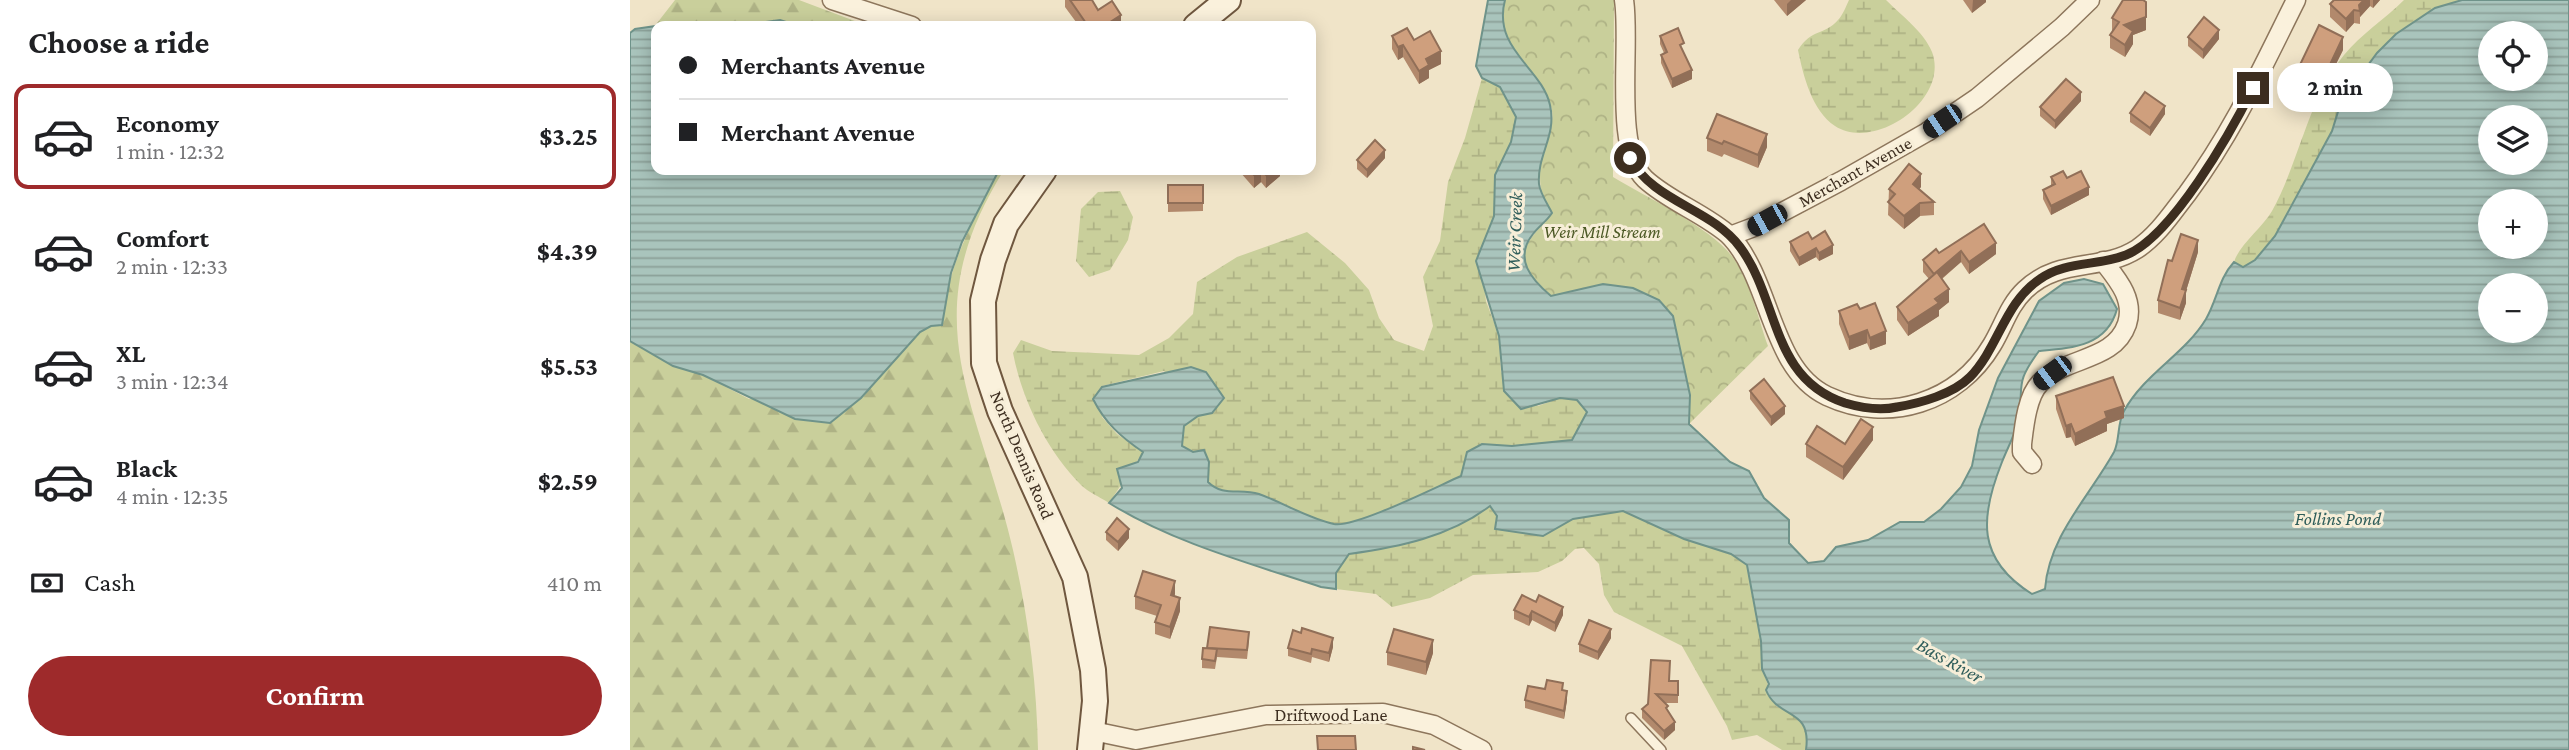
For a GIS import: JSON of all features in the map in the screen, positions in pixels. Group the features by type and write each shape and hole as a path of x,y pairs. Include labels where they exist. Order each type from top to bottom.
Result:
{"main road":[{"path":"1202,21 1228,0"},
{"name":"North Dennis Road","path":"1037,175 1006,224 993,260 983,301 984,363 1000,411 1075,577 1093,670 1091,740"}],"street":[{"path":"831,0 877,7 903,21"},
{"path":"1624,0 1628,64 1626,129 1630,158 1636,169 1654,187 1707,218 1730,236 1755,273 1787,356 1800,374 1824,394 1857,406 1878,409 1912,404 1958,386 1970,376 1992,345 2014,303 2024,290 2057,269 2126,254 2150,239 2218,152 2270,56 2296,0"},
{"name":"Merchant Avenue","path":"1730,236 1754,227 1927,132 1977,98 2090,0"},
{"path":"2032,464 2022,452 2022,444 2034,390 2061,368 2108,349 2124,332 2129,319 2127,298 2103,261"},
{"name":"Driftwood Lane","path":"1091,740 1136,740 1266,715 1383,713 1434,725 1482,750"}],"lane":[{"path":"1631,718 1661,750"}],"green space":[{"path":"675,0 799,0 855,21 780,20 659,21"},
{"name":"Weir Mill Stream","path":"1505,0 1614,0 1613,177 1711,236 1734,259 1745,279 1768,346 1689,424 1690,395 1679,347 1563,295 1551,296 1528,269 1525,251 1536,232 1546,222 1540,166 1552,123 1552,109 1510,41 1503,15"},
{"path":"1849,0 1886,0 1918,31 1928,45 1935,70 1930,87 1920,103 1905,117 1888,127 1869,132 1851,132 1835,126 1820,111 1810,92 1798,50 1808,38 1833,25"},
{"path":"2404,0 2462,0 2435,8 2396,34 2341,102 2332,131 2275,236 2255,260 2243,267 2234,262 2241,249 2272,211 2290,173 2321,91 2332,72 2365,33"},
{"path":"1482,78 1500,87 1516,116 1511,142 1495,175 1494,216 1480,250 1486,301 1499,336 1501,372 1538,406 1560,398 1577,400 1587,411 1572,440 1512,446 1482,444 1467,452 1461,476 1359,520 1334,524 1258,494 1225,491 1207,482 1209,462 1182,446 1183,426 1198,416 1212,413 1164,371 1102,386 1102,417 1117,434 1143,452 1109,503 1081,485 1057,457 1030,406 1013,353 1021,340 1052,351 1139,355 1169,338 1193,314 1197,282 1237,257 1307,232 1345,263 1369,290 1379,318 1394,340 1424,351 1433,326 1423,277 1440,241 1448,182 1465,138"},
{"path":"996,175 1001,175 976,223 961,271 957,316 960,360 970,403 999,497 1023,599 1034,675 1038,750 630,750 630,341 673,366 703,375 749,399 861,398 920,332 944,314 951,276 973,222"},
{"path":"1120,191 1133,217 1128,240 1110,270 1089,277 1076,261 1081,209 1098,192"},
{"path":"1490,506 1497,516 1543,536 1573,519 1623,511 1684,539 1731,554 1747,565 1761,642 1762,669 1776,706 1791,713 1804,727 1806,750 1782,750 1757,735 1732,740 1727,726 1682,646 1614,612 1604,595 1599,564 1584,548 1575,549 1562,561 1538,572 1473,575 1430,598 1392,607 1376,594 1336,589 1336,573 1349,554 1386,548 1441,533"}],"water":[{"name":"Follins Pond","path":"1488,0 1505,0 1505,32 1511,45 1545,92 1551,116 1539,184 1552,213 1527,243 1527,268 1537,283 1551,296 1603,284 1633,288 1659,300 1673,316 1690,395 1689,424 1730,462 1749,471 1764,498 1789,520 1789,543 1808,563 1824,561 1836,547 1868,540 1900,522 1924,522 1941,509 1961,487 1972,466 1979,430 1998,378 2039,301 2064,283 2084,279 2103,284 2117,309 2105,331 2087,343 2039,351 2026,372 2021,386 2017,426 1990,501 1987,519 1992,551 2014,581 2032,594 2045,589 2048,570 2062,534 2114,452 2120,421 2132,398 2187,343 2206,319 2225,275 2234,262 2243,267 2255,260 2275,236 2332,131 2341,102 2377,53 2396,34 2435,8 2462,0 2569,0 2569,750 1806,750 1804,727 1799,720 1778,706 1766,690 1769,684 1762,669 1761,641 1747,565 1731,554 1684,539 1623,511 1573,519 1543,536 1495,529 1497,516 1490,506 1441,533 1386,548 1349,554 1336,573 1336,589 1321,587 1212,551 1159,530 1109,503 1122,488 1117,469 1138,462 1143,452 1114,429 1093,399 1102,387 1191,367 1206,372 1224,398 1212,413 1198,416 1184,426 1182,446 1193,452 1204,450 1209,462 1208,482 1226,491 1259,494 1334,524 1359,520 1461,476 1467,452 1482,444 1512,446 1572,440 1587,412 1577,400 1560,398 1521,409 1504,391 1499,336 1476,261 1494,216 1495,175 1511,142 1516,117 1500,87 1482,78 1476,66"},
{"path":"651,27 651,175 996,175 962,242 951,273 942,325 931,326 920,332 861,398 830,423 795,419 703,375 673,366 630,341 630,33 635,29"}],"building":[{"path":"1070,0 1092,0 1098,10 1112,1 1121,15 1112,21 1085,21"},
{"path":"2123,0 2146,2 2146,17 2124,25 2133,31 2125,45 2110,35 2119,22 2112,18"},
{"path":"2334,0 2364,0 2359,5 2360,11 2354,10 2346,19 2330,4"},
{"path":"2204,17 2219,30 2203,50 2188,37"},
{"path":"2319,25 2343,37 2327,71 2330,73 2325,84 2297,71"},
{"path":"1407,28 1414,40 1430,31 1441,51 1426,59 1429,65 1419,71 1403,45 1398,47 1392,36"},
{"path":"1678,28 1684,43 1680,45 1692,70 1672,79 1661,55 1667,52 1660,36"},
{"path":"2066,79 2081,92 2055,121 2040,107"},
{"path":"2145,92 2165,106 2150,128 2130,113"},
{"path":"1717,114 1767,134 1758,155 1724,141 1722,144 1707,138"},
{"path":"1375,140 1385,150 1367,170 1357,160"},
{"path":"1909,164 1921,174 1913,184 1934,202 1920,203 1904,216 1888,202 1895,194 1889,189"},
{"path":"2063,171 2067,178 2081,171 2089,187 2051,206 2043,190 2055,184 2051,177"},
{"path":"1168,185 1203,185 1203,203 1168,203"},
{"path":"1984,224 1996,243 1969,262 1961,251 1934,274 1923,260 1936,249 1939,253"},
{"path":"1825,231 1833,245 1819,253 1816,248 1799,258 1790,242 1808,232 1812,239"},
{"path":"2181,234 2198,240 2182,289 2186,290 2180,308 2158,300 2168,260 2172,261"},
{"path":"1937,272 1949,289 1935,299 1939,303 1908,323 1897,307"},
{"path":"1875,303 1886,331 1870,338 1867,330 1849,337 1839,311 1857,304 1860,309"},
{"path":"2113,377 2124,406 2105,412 2107,418 2075,434 2071,424 2066,426 2056,396"},
{"path":"1764,379 1785,406 1771,417 1750,391"},
{"path":"1861,419 1873,427 1843,467 1806,444 1817,426 1845,444"},
{"path":"1117,518 1129,529 1118,542 1106,532"},
{"path":"1143,571 1175,581 1171,595 1180,598 1170,627 1155,622 1161,605 1135,596"},
{"path":"1522,595 1536,602 1539,595 1563,607 1555,623 1532,611 1529,617 1514,610"},
{"path":"1589,620 1611,629 1598,652 1579,644"},
{"path":"1210,627 1249,632 1247,650 1207,648"},
{"path":"1302,628 1333,638 1329,653 1312,649 1311,654 1288,648 1293,630 1301,633"},
{"path":"1394,629 1433,640 1426,662 1387,652"},
{"path":"1203,648 1217,649 1215,661 1202,659"},
{"path":"1651,660 1670,661 1669,681 1678,681 1678,695 1656,694 1668,706 1666,708 1675,722 1664,731 1642,709 1648,704"},
{"path":"1547,680 1563,683 1562,690 1567,691 1564,711 1525,700 1528,686 1545,689"},
{"path":"1317,736 1355,736 1356,750 1318,750"}],"route":[{"path":"1630,158 1636,169 1654,187 1707,218 1740,246 1755,273 1787,356 1800,374 1824,394 1840,401 1878,409 1894,408 1950,390 1970,376 1992,345 2014,303 2024,290 2044,276 2057,269 2126,254 2150,239 2218,152 2253,88"}],"water label":[{"name":"Weir Creek","path":"1514,232"},
{"name":"Bass River","path":"1950,660"}]}
